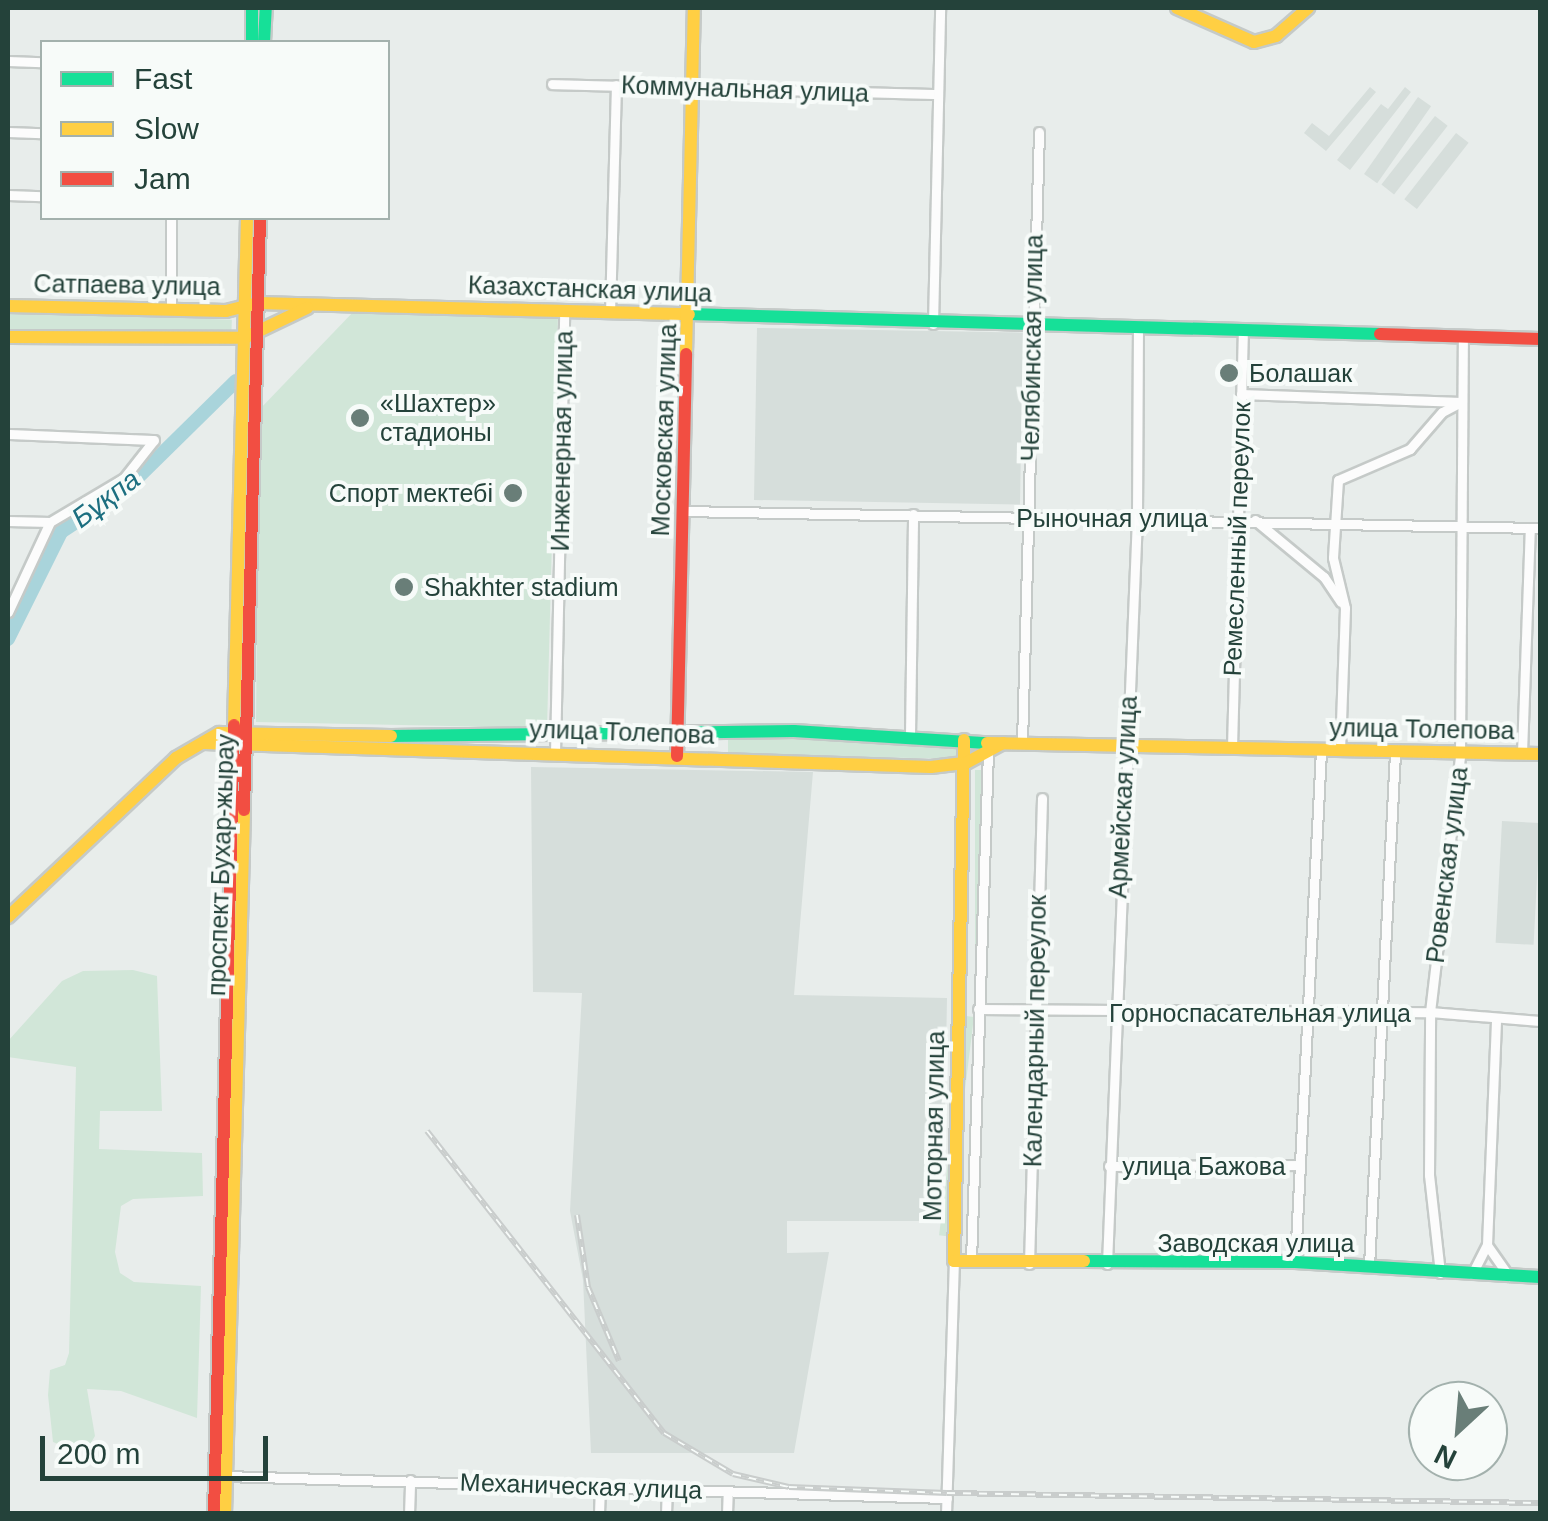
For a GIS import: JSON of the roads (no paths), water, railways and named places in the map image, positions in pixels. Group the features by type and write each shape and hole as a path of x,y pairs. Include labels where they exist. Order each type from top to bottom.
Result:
{"street":[{"path":"252,8 252,40"},
{"path":"264,40 266,8"},
{"name":"Московская улица","path":"677,756 691,315 694,8"},
{"path":"933,324 940,8"},
{"path":"1178,8 1254,42 1276,36 1308,8"},
{"path":"8,62 40,62"},
{"name":"Коммунальная улица","path":"552,84 938,94"},
{"path":"610,313 616,85"},
{"path":"8,132 40,132"},
{"name":"Челябинская улица","path":"1022,743 1039,132"},
{"path":"8,194 40,196"},
{"path":"171,310 172,220"},
{"name":"проспект Бухар-жырау","path":"214,1514 220,1476 241,737 251,304 248,220"},
{"name":"проспект Бухар-жырау","path":"251,304 260,220"},
{"name":"Казахстанская улица","path":"251,304 1540,339"},
{"name":"Сатпаева улица","path":"8,306 171,310 251,304"},
{"path":"250,336 280,316 319,305"},
{"name":"Инженерная улица","path":"555,745 564,310"},
{"name":"Армейская улица","path":"1107,1266 1113,1013 1137,516 1138,328"},
{"name":"Ремесленный переулок","path":"1232,748 1235,518 1243,330"},
{"name":"Сатпаева улица","path":"8,337 250,336"},
{"name":"Ровенская улица","path":"1440,1273 1429,1176 1430,1012 1460,756 1463,337"},
{"path":"1241,394 1461,402"},
{"path":"1340,750 1345,608 1334,558 1338,480 1410,449 1442,412 1461,402"},
{"path":"8,434 154,440 124,478 50,522 18,581 9,612"},
{"name":"Рыночная улица","path":"683,511 1028,519 1137,516 1337,526 1535,528"},
{"path":"910,735 912,514"},
{"path":"1254,520 1324,577 1345,608"},
{"path":"8,521 50,522"},
{"path":"1522,754 1535,528"},
{"name":"улица Толепова","path":"555,745 678,734 910,735 993,747 1022,743 1126,744 1460,756 1540,754"},
{"path":"8,918 176,758 202,743 241,737"},
{"name":"улица Толепова","path":"241,737 555,745 677,756 966,763 993,747"},
{"name":"Моторная улица","path":"946,1514 964,740"},
{"name":"Моторная улица","path":"971,1262 978,1009 993,747"},
{"path":"1295,1262 1303,1015 1321,750"},
{"path":"1368,1266 1386,1015 1395,753"},
{"name":"Календарный переулок","path":"1029,1264 1042,798"},
{"name":"Горноспасательная улица","path":"978,1009 1303,1015 1430,1012 1496,1021 1540,1021"},
{"path":"1472,1274 1486,1245 1496,1021"},
{"name":"улица Бажова","path":"1109,1166 1298,1166"},
{"path":"1486,1245 1509,1276"},
{"name":"Заводская улица","path":"954,1261 1107,1266 1295,1262 1540,1277"},
{"name":"проспект Бухар-жырау","path":"220,1476 225,1514"},
{"name":"Механическая улица","path":"220,1476 947,1498"},
{"path":"409,1514 410,1480"},
{"path":"599,1514 600,1486"},
{"path":"666,1514 667,1488"},
{"path":"727,1514 728,1491"}],"waterway":[{"name":"Бұқпа","path":"8,639 61,532 126,489 236,381"}],"railway":[{"path":"427,1131 664,1433 733,1474 789,1487 947,1493 1540,1503"},
{"path":"577,1215 588,1287 619,1361"}],"place":[{"name":"Болашак","path":"1229,373"},
{"name":"«Шахтер» стадионы","path":"360,418"},
{"name":"Спорт мектебі","path":"513,493"},
{"name":"Shakhter stadium","path":"404,587"}]}
